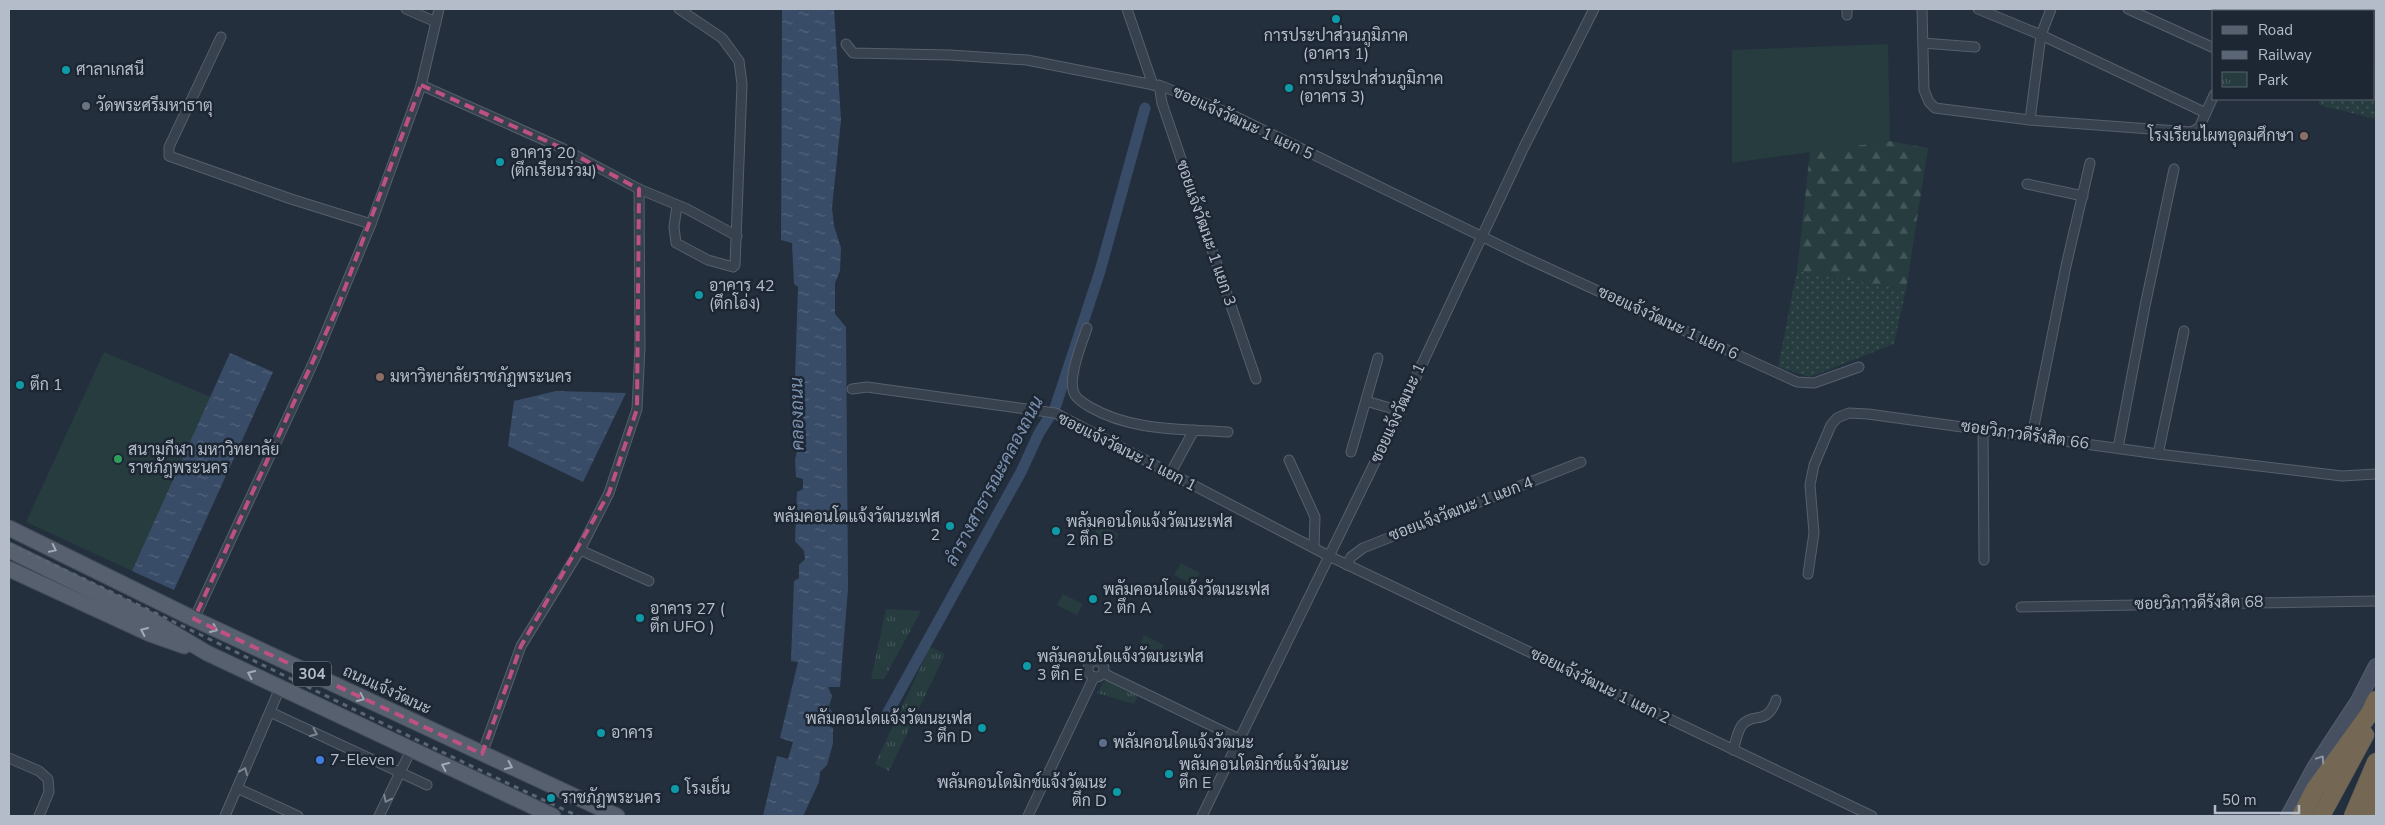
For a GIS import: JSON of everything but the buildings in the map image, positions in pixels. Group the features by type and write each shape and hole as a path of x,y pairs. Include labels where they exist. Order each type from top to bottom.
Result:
{"highway":[{"path":"2301,816 2315,790 2373,706"},
{"path":"2321,816 2365,735 2373,706"},
{"path":"2335,816 2376,734"},
{"path":"2353,816 2376,762"},
{"path":"2367,816 2376,795"}],"main road":[{"name":"ถนนแจ้งวัฒนะ","path":"9,528 194,619 616,816"},
{"name":"304","path":"15,553 153,622 207,653 553,816"},
{"name":"304","path":"9,569 150,634 207,653"},
{"path":"2288,816 2314,768 2358,701 2376,666"}],"street":[{"path":"406,9 436,22"},
{"path":"194,619 314,361 371,224 421,85 439,9"},
{"path":"677,205 674,227 676,243 708,260 733,267 735,265 737,236 742,84 739,61 722,38 679,9"},
{"name":"ซอยแจ้งวัฒนะ 1 แยก 3","path":"1127,9 1156,85 1256,379"},
{"name":"ซอยแจ้งวัฒนะ 1","path":"1202,816 1400,411 1481,236 1594,9"},
{"path":"1922,9 1924,90 1929,102 1935,108 2030,120 2191,132 2199,128 2212,100"},
{"path":"1978,9 2041,35 2206,113"},
{"path":"2030,120 2031,97 2041,35 2051,9"},
{"path":"2128,9 2212,47"},
{"path":"2270,9 2282,9"},
{"path":"221,37 168,147 169,156 291,199 371,224"},
{"name":"ซอยแจ้งวัฒนะ 1 แยก 5","path":"846,44 853,53 950,55 1027,60 1156,85 1226,112 1481,236"},
{"path":"1923,44 1975,47"},
{"path":"421,85 562,148 639,189 677,205 737,236"},
{"path":"2032,436 2066,266 2090,163"},
{"path":"2118,448 2174,169"},
{"path":"2027,184 2083,196"},
{"path":"482,754 521,646 580,550 609,493 637,409 640,347 639,189"},
{"name":"ซอยแจ้งวัฒนะ 1 แยก 6","path":"1481,236 1797,382 1814,383 1859,367"},
{"path":"1087,328 1073,378 1074,394 1082,402 1107,416 1137,425 1228,432"},
{"path":"2158,454 2184,331"},
{"path":"1351,452 1378,358"},
{"name":"ซอยแจ้งวัฒนะ 1 แยก 1","path":"852,389 867,387 1055,413 1329,556"},
{"path":"1366,401 1400,411"},
{"name":"ซอยวิภาวดีรังสิต 66","path":"1808,574 1814,532 1811,478 1814,465 1831,425 1837,418 1849,413 1868,414 2158,454 2342,476 2376,474"},
{"path":"1170,474 1194,430"},
{"path":"1984,430 1984,560"},
{"path":"1289,460 1315,517 1314,547"},
{"name":"ซอยแจ้งวัฒนะ 1 แยก 4","path":"1347,565 1351,556 1363,548 1581,462"},
{"path":"580,550 649,581"},
{"name":"ซอยแจ้งวัฒนะ 1 แยก 2","path":"1329,556 1872,816"},
{"name":"ซอยวิภาวดีรังสิต 68","path":"2021,607 2376,601"},
{"path":"1094,677 1088,670 1089,664 1094,661 1102,663 1104,673"},
{"path":"1028,816 1094,677 1104,673 1239,739"},
{"path":"225,816 280,688"},
{"path":"1733,750 1741,726 1745,722 1767,716 1773,710 1776,700"},
{"path":"270,712 427,785"},
{"path":"379,816 411,750"},
{"path":"9,758 39,771 48,779 49,792 39,816"},
{"path":"237,788 298,816"}],"highlighted area":[{"path":"421,85 562,148 639,189 637,409 609,493 521,646 482,754 194,619 337,309"}],"green space":[{"path":"1888,44 1890,141 1732,163 1732,50"},
{"path":"2375,90 2376,119 2319,105 2319,100 2375,100"},
{"path":"1890,141 1928,148 1906,290 1797,271 1810,152"},
{"path":"1797,271 1906,290 1894,344 1810,377 1778,367"},
{"name":"สนามกีฬา มหาวิทยาลัย ราชภัฎพระนคร","path":"104,352 211,397 132,571 26,522"},
{"path":"1099,524 1119,534 1112,546 1093,536"},
{"path":"1181,563 1200,573 1194,585 1174,575"},
{"path":"1063,594 1083,604 1077,615 1057,605"},
{"path":"886,609 921,611 884,679 871,679"},
{"path":"1144,635 1164,645 1158,657 1138,647"},
{"path":"930,647 945,654 889,771 875,764"},
{"path":"1106,679 1139,694 1134,704 1097,693"}],"water":[{"name":"คลองถนน","path":"782,9 834,9 841,120 832,208 834,226 841,248 840,271 835,283 835,314 846,327 848,589 840,687 828,687 832,696 829,707 832,712 830,727 833,728 833,743 827,765 820,772 819,782 803,816 763,816 777,756 788,759 793,742 780,738 798,662 791,661 794,581 799,578 799,565 805,559 804,551 795,541 797,492 803,489 803,479 796,477 795,460 800,438 793,438 798,287 794,284 792,243 781,240"},
{"path":"230,353 273,372 174,590 132,571"},
{"path":"556,391 626,393 583,482 508,446 514,401"}],"waterway":[{"name":"ลำรางสาธารณะคลองถนน","path":"887,714 1021,472 1039,433 1055,408 1100,271 1145,108"}],"railway":[{"path":"9,544 578,816"}],"place":[{"name":"การประปาส่วนภูมิภาค (อาคาร 1)","path":"1336,19"},
{"name":"ศาลาเกสนี","path":"66,70"},
{"name":"การประปาส่วนภูมิภาค (อาคาร 3)","path":"1289,88"},
{"name":"วัดพระศรีมหาธาตุ","path":"86,106"},
{"name":"โรงเรียนไผทอุดมศึกษา","path":"2304,136"},
{"name":"อาคาร 20 (ตึกเรียนร่วม)","path":"500,162"},
{"name":"อาคาร 42 (ตึกโอ่ง)","path":"699,295"},
{"name":"มหาวิทยาลัยราชภัฏพระนคร","path":"380,377"},
{"name":"ตึก 1","path":"20,385"},
{"name":"สนามกีฬา มหาวิทยาลัย ราชภัฎพระนคร","path":"118,459"},
{"name":"พลัมคอนโดแจ้งวัฒนะเฟส 2","path":"950,526"},
{"name":"พลัมคอนโดแจ้งวัฒนะเฟส 2 ตึก B","path":"1056,531"},
{"name":"พลัมคอนโดแจ้งวัฒนะเฟส 2 ตึก A","path":"1093,599"},
{"name":"อาคาร 27 ( ตึก UFO )","path":"640,618"},
{"name":"พลัมคอนโดแจ้งวัฒนะเฟส 3 ตึก E","path":"1027,666"},
{"name":"พลัมคอนโดแจ้งวัฒนะเฟส 3 ตึก D","path":"982,728"},
{"name":"อาคาร","path":"601,733"},
{"name":"พลัมคอนโดแจ้งวัฒนะ","path":"1103,743"},
{"name":"7-Eleven","path":"320,760"},
{"name":"พลัมคอนโดมิกซ์แจ้งวัฒนะ ตึก E","path":"1169,774"},
{"name":"โรงเย็น","path":"675,789"},
{"name":"พลัมคอนโดมิกซ์แจ้งวัฒนะ ตึก D","path":"1117,792"},
{"name":"ราชภัฏพระนคร","path":"551,798"}]}
